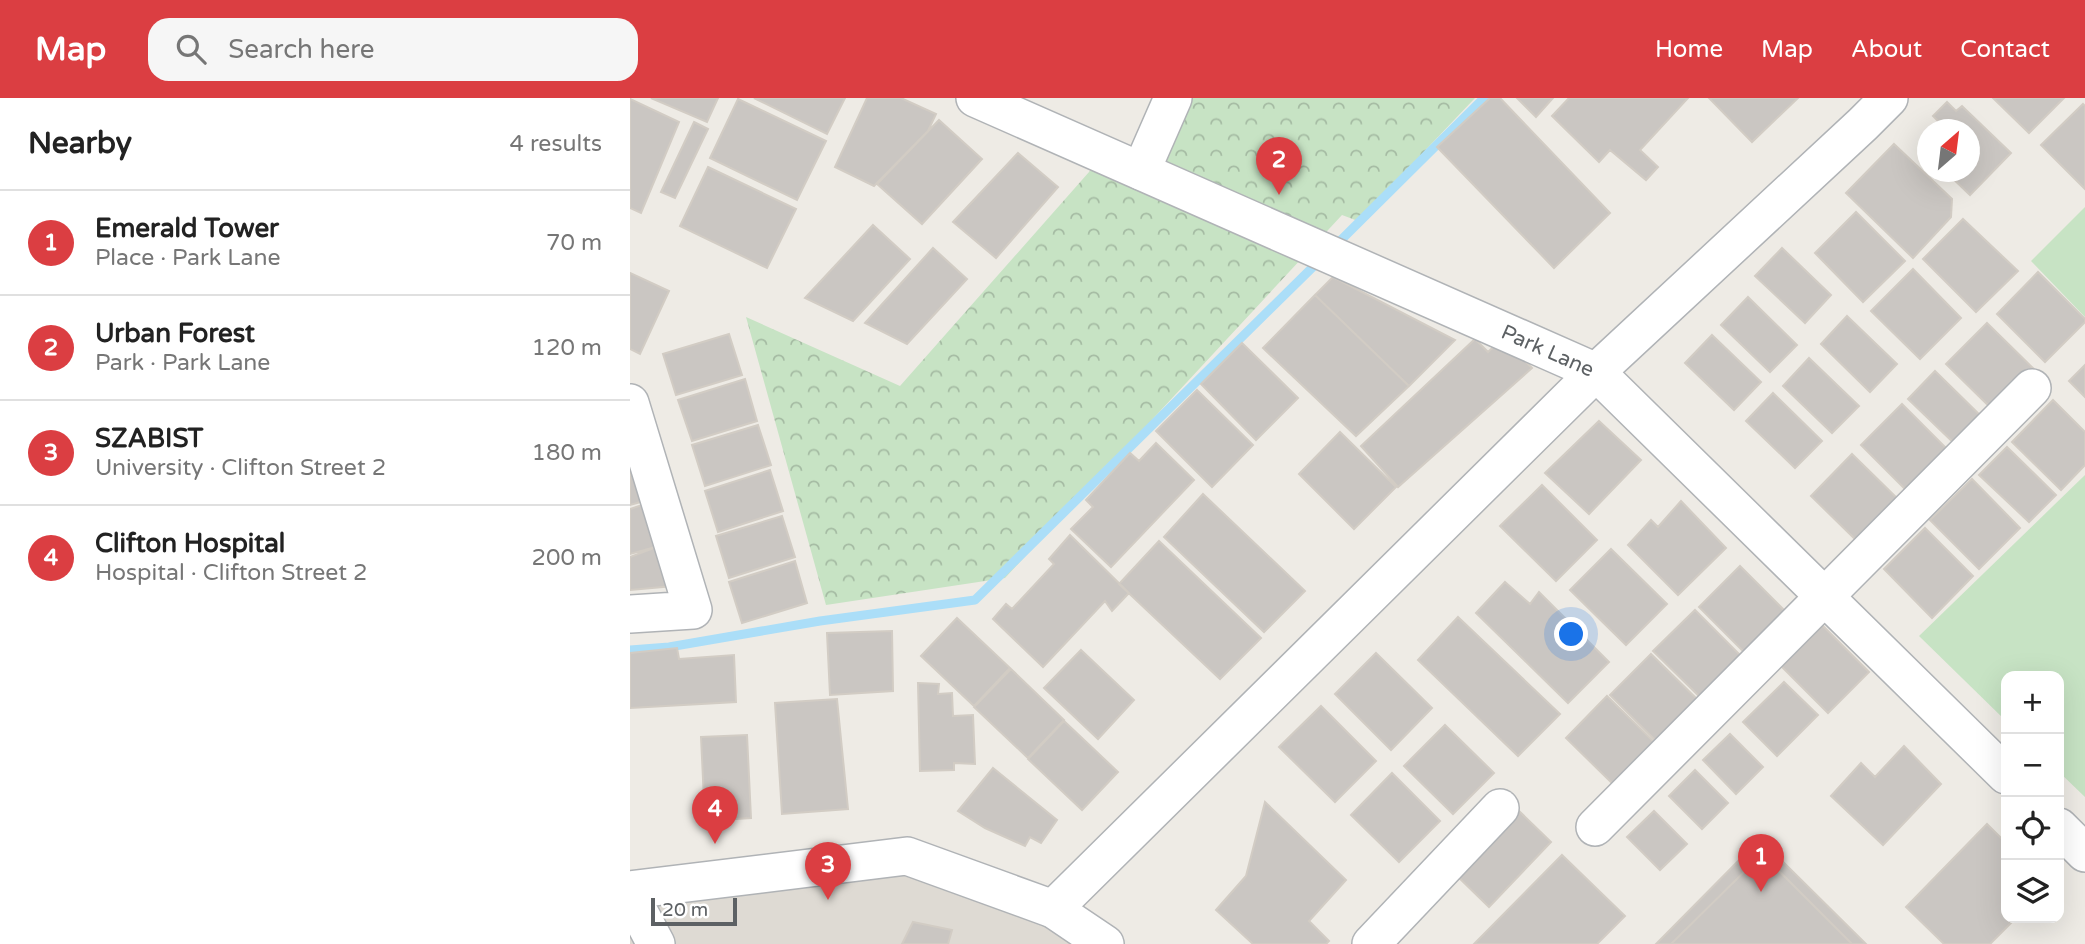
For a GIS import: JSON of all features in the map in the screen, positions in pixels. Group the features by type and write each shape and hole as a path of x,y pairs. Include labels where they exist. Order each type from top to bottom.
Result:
{"street":[{"name":"Park Lane","path":"975,98 1596,372 2001,770"},
{"path":"1141,171 1173,98"},
{"path":"1053,909 1596,372 1889,98"},
{"path":"1595,827 2032,388"},
{"path":"630,403 693,610 630,614"},
{"path":"1371,944 1500,808"},
{"path":"2064,832 2085,853"},
{"path":"656,944 630,893 907,856 1053,909 1105,944"}],"shaded area":[{"path":"907,856 1103,944 630,944 630,890"}],"green space":[{"path":"1173,98 1475,98 1358,221 1342,215 1005,578 826,605 746,317 900,386 1104,155 1141,171"},
{"path":"2085,207 2085,317 2031,261"},
{"path":"2085,475 2085,797 2064,777 2064,671 2001,671 2001,716 1919,636"}],"building":[{"path":"651,98 718,98 707,122"},
{"path":"754,98 845,98 827,134"},
{"path":"867,98 901,98 936,114 928,131 874,186 835,167"},
{"path":"1490,98 1500,98 1610,213 1554,268 1437,147"},
{"path":"1517,98 1553,98 1536,117"},
{"path":"1569,98 1688,98 1640,150 1658,167 1646,180 1610,150 1599,162 1552,116"},
{"path":"1709,98 1798,98 1752,142"},
{"path":"1993,98 2064,98 2029,133"},
{"path":"630,99 679,122 641,213 630,208"},
{"path":"738,99 826,141 797,200 710,158"},
{"path":"1947,102 1956,111 1962,106 1976,119 1936,119 1933,116"},
{"path":"2083,104 2085,106 2085,189 2041,145"},
{"path":"939,120 982,159 922,224 877,184"},
{"path":"694,122 708,129 675,198 661,192"},
{"path":"1980,123 2011,153 1970,195 1956,182 1980,182"},
{"path":"1894,144 1917,166 1917,182 1934,182 1952,199 1951,217 1913,258 1846,193"},
{"path":"1018,153 1058,187 996,258 953,222"},
{"path":"708,167 796,209 767,268 680,226"},
{"path":"1856,212 1905,261 1863,302 1815,253"},
{"path":"1963,219 2018,271 1976,312 1923,259"},
{"path":"873,225 910,259 853,321 805,298"},
{"path":"933,248 967,279 907,344 865,323"},
{"path":"1782,248 1831,295 1805,323 1755,276"},
{"path":"1913,269 1961,318 1920,359 1871,311"},
{"path":"2038,272 2085,319 2045,362 1997,314"},
{"path":"630,273 669,291 640,354 630,349"},
{"path":"1333,277 1455,340 1409,386 1315,295"},
{"path":"1315,295 1409,386 1356,436 1263,348"},
{"path":"1748,297 1797,345 1770,372 1721,325"},
{"path":"1847,316 1897,364 1870,392 1821,344"},
{"path":"1987,323 2036,371 1995,412 1946,364"},
{"path":"729,334 742,375 676,395 663,354"},
{"path":"1712,335 1761,382 1734,410 1685,363"},
{"path":"1503,338 1532,368 1398,487 1361,446 1475,339 1488,352"},
{"path":"1242,343 1298,398 1256,440 1201,384"},
{"path":"1809,358 1859,406 1832,433 1783,386"},
{"path":"2085,365 2085,397 2069,381"},
{"path":"1935,371 1984,419 1957,446 1908,399"},
{"path":"745,379 757,421 692,441 678,400"},
{"path":"1197,390 1253,445 1212,487 1156,431"},
{"path":"1773,393 1822,441 1795,468 1746,421"},
{"path":"2053,400 2085,432 2085,465 2061,490 2012,442"},
{"path":"1902,404 1950,452 1909,493 1861,445"},
{"path":"1599,421 1641,460 1589,514 1545,473"},
{"path":"758,425 771,465 705,486 692,445"},
{"path":"1340,432 1396,487 1354,529 1299,474"},
{"path":"1156,443 1194,480 1111,567 1071,529 1093,507 1086,500 1130,453 1139,461"},
{"path":"2007,447 2056,495 2029,522 1979,475"},
{"path":"1852,454 1901,502 1860,544 1811,496"},
{"path":"630,460 644,501 630,505"},
{"path":"770,470 783,511 718,532 705,491"},
{"path":"1972,479 2020,528 1979,569 1930,520"},
{"path":"1542,485 1597,540 1556,581 1500,526"},
{"path":"1203,494 1305,591 1264,632 1164,537"},
{"path":"1681,501 1726,548 1678,595 1628,545 1651,520 1658,527"},
{"path":"645,504 659,546 630,554 630,509"},
{"path":"782,516 795,557 729,578 716,536"},
{"path":"1925,528 1973,576 1932,618 1884,569"},
{"path":"1070,535 1129,593 1112,611 1105,601 1043,667 993,619 1006,604 1012,609 1054,564 1049,559"},
{"path":"1159,541 1261,638 1220,679 1119,584"},
{"path":"659,546 673,586 630,590 630,557"},
{"path":"1611,549 1667,604 1626,645 1570,590"},
{"path":"795,561 807,603 742,623 729,582"},
{"path":"1740,566 1788,614 1747,655 1699,607"},
{"path":"1505,582 1530,604 1539,592 1609,662 1568,703 1476,613"},
{"path":"1695,610 1743,658 1702,699 1653,651"},
{"path":"1458,617 1560,714 1518,756 1418,660"},
{"path":"957,618 1010,668 974,706 921,656"},
{"path":"1821,624 1869,672 1828,713 1780,665"},
{"path":"892,631 893,691 830,695 827,633"},
{"path":"677,648 679,659 734,655 736,702 630,708 630,653"},
{"path":"1081,650 1134,700 1098,739 1044,688"},
{"path":"1376,653 1432,708 1391,750 1335,694"},
{"path":"1651,654 1699,701 1658,743 1610,695"},
{"path":"1011,669 1064,720 1028,758 974,707"},
{"path":"1784,682 1818,715 1777,756 1743,722"},
{"path":"918,683 939,684 938,694 952,693 953,716 973,715 975,764 954,763 954,770 920,771"},
{"path":"1607,696 1656,744 1615,786 1566,738"},
{"path":"837,699 848,809 782,814 775,703"},
{"path":"1321,706 1376,761 1335,802 1279,747"},
{"path":"1064,721 1118,772 1082,810 1028,759"},
{"path":"1445,725 1494,773 1453,814 1404,766"},
{"path":"1730,734 1763,767 1736,794 1703,760"},
{"path":"747,735 751,818 705,821 701,737"},
{"path":"1904,746 1941,784 1883,845 1831,796 1861,763 1875,777"},
{"path":"993,768 1057,820 1041,843 1030,837 1025,846 985,828 958,811"},
{"path":"1695,770 1728,803 1702,829 1669,796"},
{"path":"1392,773 1440,821 1399,862 1351,815"},
{"path":"1265,802 1346,880 1309,921 1329,941 1326,944 1253,944 1216,910 1246,876"},
{"path":"1517,809 1551,842 1489,907 1454,873"},
{"path":"1654,811 1687,844 1660,870 1627,837"},
{"path":"1987,824 2001,838 2001,923 2011,923 1990,944 1944,944 1906,907"},
{"path":"1760,839 1866,944 1656,944"},
{"path":"1562,855 1625,916 1597,944 1474,944"},
{"path":"1750,866 1775,867 1852,944 1671,944"},
{"path":"913,922 952,930 948,944 902,944"}],"waterway":[{"path":"1334,247 1484,98"},
{"path":"630,650 669,647 820,621 975,600 1321,259"}],"place":[{"name":"Urban Forest","path":"1279,195"},
{"name":"Clifton Hospital","path":"715,844"},
{"name":"Emerald Tower","path":"1761,892"},
{"name":"SZABIST","path":"828,900"}]}
